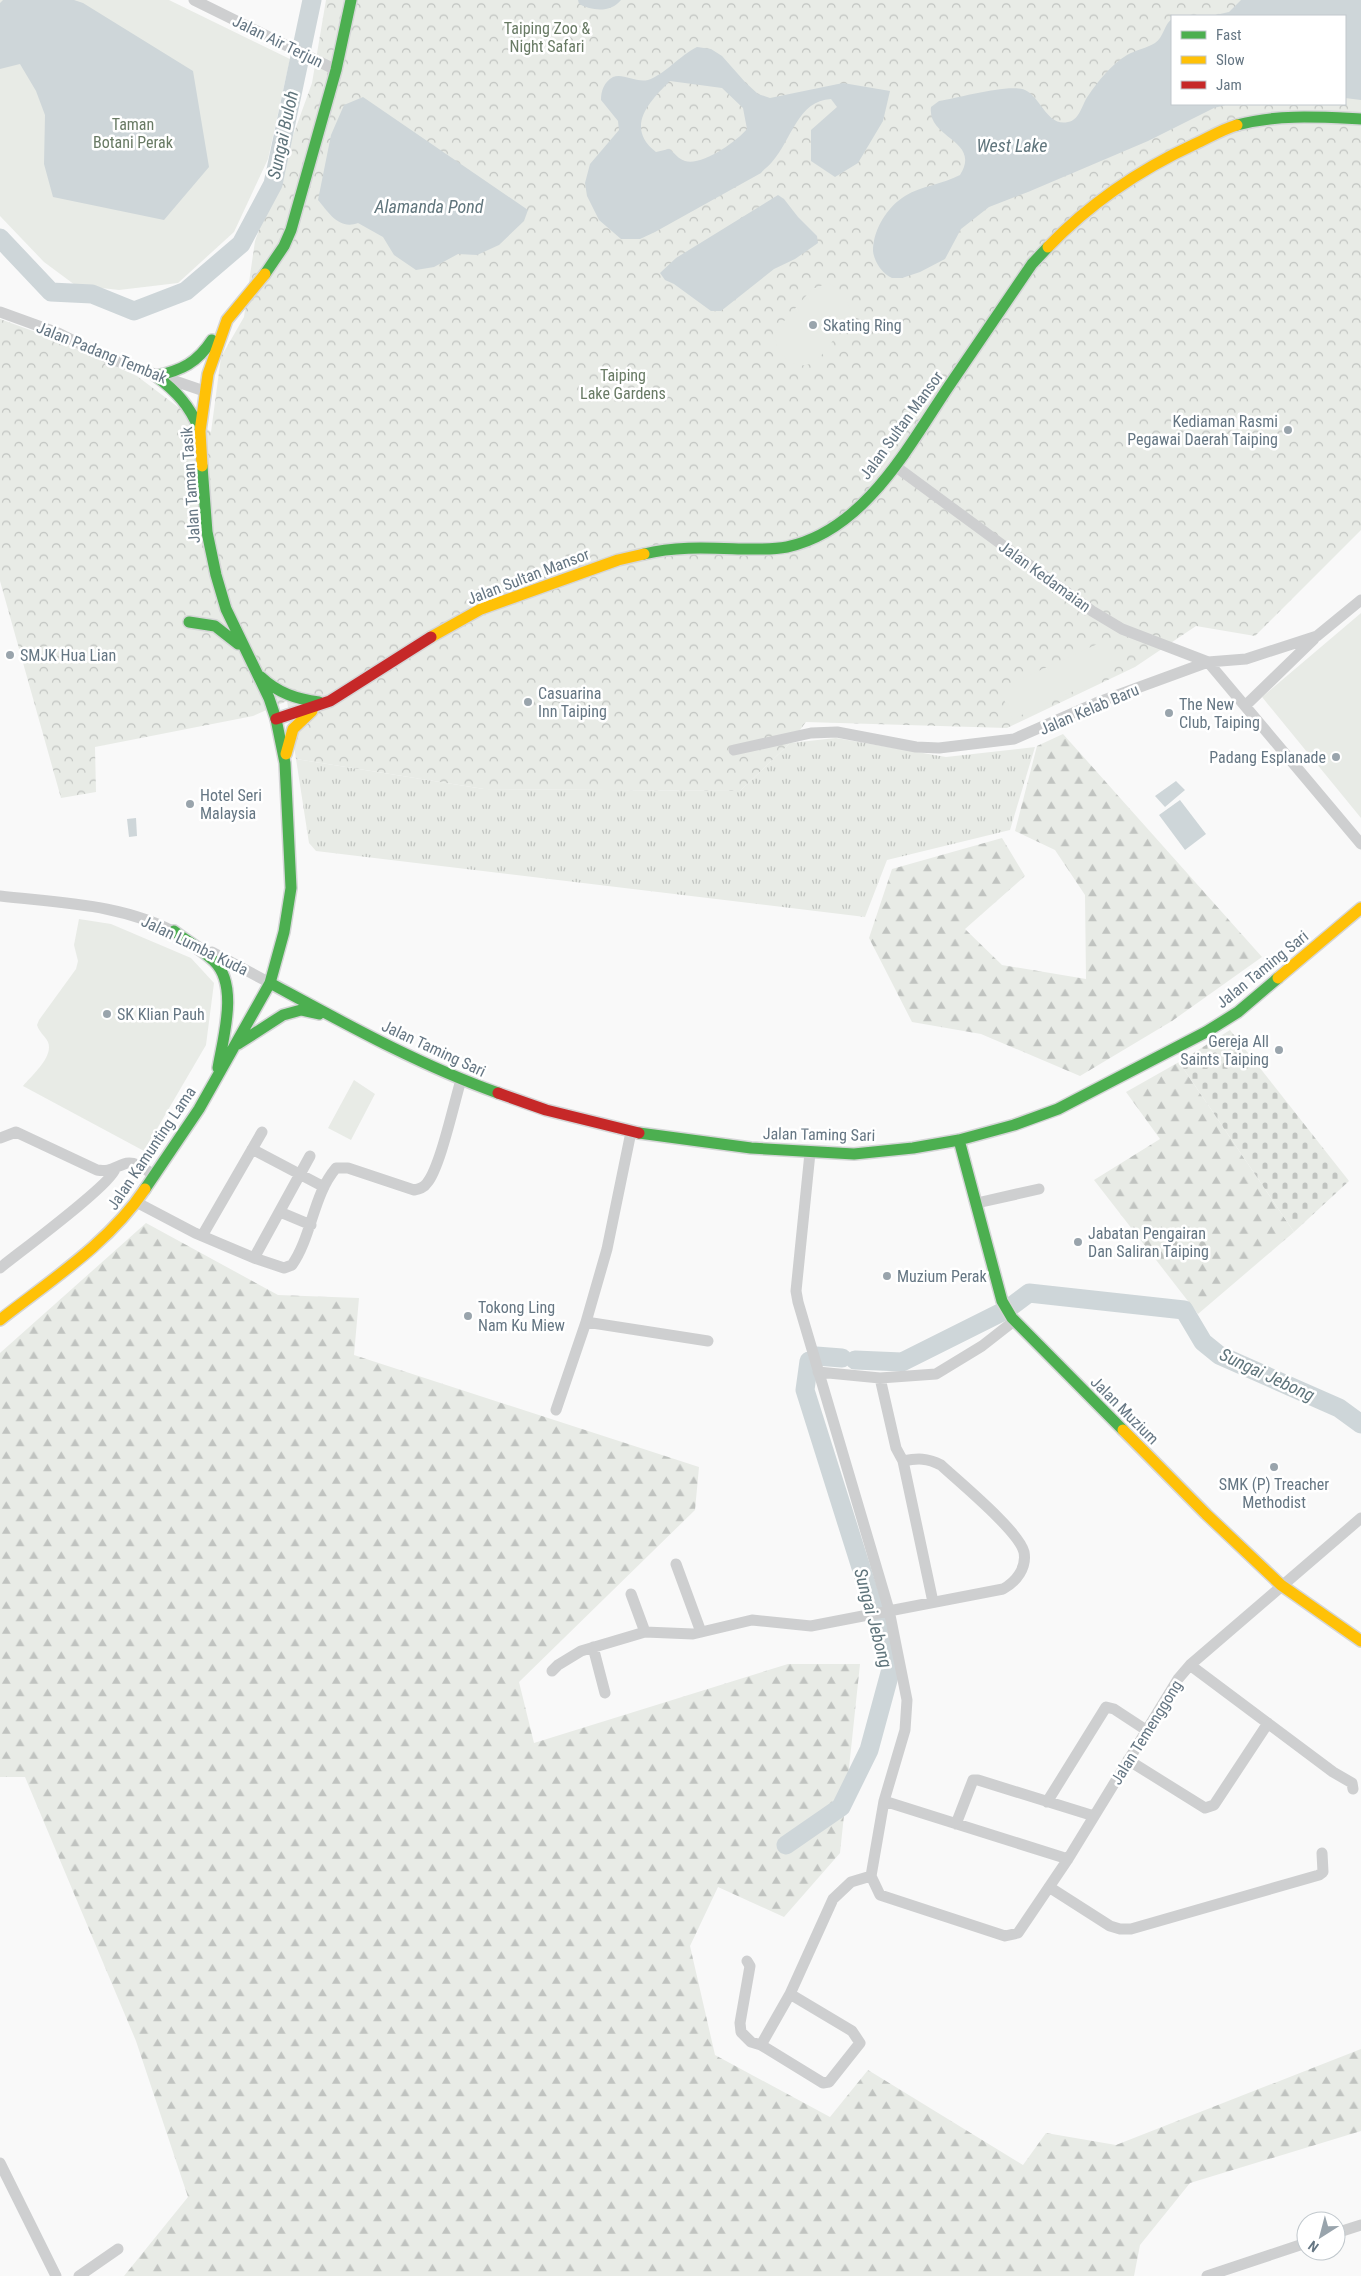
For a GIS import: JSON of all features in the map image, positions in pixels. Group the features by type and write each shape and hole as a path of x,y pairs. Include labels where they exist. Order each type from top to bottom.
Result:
{"street":[{"name":"Jalan Air Terjun","path":"194,0 336,70"},
{"name":"Jalan Taman Tasik","path":"270,984 284,932 291,888 285,763 276,719 258,674 244,649 226,609 207,532 200,431 204,391 217,345 227,320 268,270 284,246 291,230 336,70 351,0"},
{"name":"Jalan Sultan Mansor","path":"325,703 351,689 441,631 481,609 618,560 656,551 692,548 764,549 786,547 813,538 836,526 856,510 895,466 1032,264 1074,220 1112,190 1161,160 1233,126 1271,118 1301,116 1359,119"},
{"name":"Jalan Padang Tembak","path":"0,312 58,333 108,358 204,391"},
{"path":"156,376 178,370 202,357 227,320"},
{"path":"156,376 175,389 184,399 193,412 200,431"},
{"name":"Jalan Kedamaian","path":"895,466 1092,612 1122,629 1208,662"},
{"path":"1245,706 1317,636 1361,600"},
{"path":"189,622 221,630 244,649"},
{"path":"1208,662 1246,659 1317,636"},
{"path":"1208,662 1361,844"},
{"name":"Jalan Kelab Baru","path":"734,750 811,733 837,732 916,747 940,748 1014,739 1096,703 1208,662"},
{"path":"258,674 273,689 288,697 325,703"},
{"path":"276,719 325,703"},
{"path":"285,763 291,730 300,719 325,703"},
{"name":"Jalan Lumba Kuda","path":"0,896 109,909 150,920 174,931 270,984"},
{"name":"Jalan Taming Sari","path":"270,984 328,1015 461,1080 546,1110 631,1132 751,1148 810,1153 886,1151 959,1140 1014,1126 1058,1109 1206,1032 1238,1012 1361,908"},
{"path":"174,931 214,960 223,972 227,985 227,1010 221,1057 214,1082"},
{"name":"Jalan Kamunting Lama","path":"0,1320 110,1233 136,1202 199,1109 270,984"},
{"path":"236,1046 283,1016 301,1010 328,1015"},
{"path":"136,1202 202,1236 254,1258 284,1268 292,1265 311,1225 328,1177 336,1168 348,1168 414,1190 420,1189 427,1184 435,1167 461,1080"},
{"path":"0,1138 16,1132 86,1167 104,1172 115,1169 123,1164 133,1164 155,1176"},
{"path":"202,1236 262,1132"},
{"path":"556,1410 586,1322 607,1249 631,1132"},
{"name":"Jalan Muzium","path":"959,1140 1002,1300 1014,1321 1206,1514 1281,1585 1361,1641"},
{"path":"252,1149 324,1187"},
{"path":"761,2045 790,1994 833,1898 851,1882 873,1880 884,1801 905,1730 907,1700 889,1610 818,1372 796,1291 810,1153"},
{"path":"254,1258 310,1156"},
{"path":"0,1268 95,1192 109,1179 115,1169"},
{"path":"977,1203 1039,1189"},
{"path":"280,1212 311,1225"},
{"path":"818,1372 880,1378 936,1374 982,1346 1014,1321"},
{"path":"586,1322 708,1341"},
{"path":"880,1378 896,1448 903,1461 933,1602"},
{"path":"552,1671 558,1665 581,1651 645,1632 693,1634 752,1620 811,1626 1003,1589 1011,1585 1021,1573 1024,1551 1008,1529 940,1465 930,1459 918,1458 903,1461"},
{"name":"Jalan Temenggong","path":"873,1880 880,1895 1004,1936 1012,1936 1018,1933 1068,1859 1178,1679 1190,1665 1361,1518"},
{"path":"676,1564 701,1632"},
{"path":"631,1594 645,1632"},
{"path":"593,1647 605,1693"},
{"path":"1190,1665 1333,1772 1352,1783 1353,1789"},
{"path":"1047,1802 1106,1707 1114,1709 1146,1730"},
{"path":"1128,1760 1205,1808 1210,1808 1214,1805 1268,1723"},
{"path":"956,1824 973,1780 1094,1816"},
{"path":"884,1801 1068,1859"},
{"path":"1048,1887 1110,1926 1120,1929 1131,1929 1319,1875 1323,1872 1322,1853"},
{"path":"748,1962 750,1966 740,2023 741,2032 751,2042 761,2045 823,2083 834,2078 860,2042 852,2031 790,1994"},
{"path":"0,2163 56,2276"},
{"path":"1346,2230 1361,2225"},
{"path":"1207,2276 1296,2246"},
{"path":"79,2276 118,2249"}],"green space":[{"name":"Taman Botani Perak","path":"0,0 169,0 290,59 268,159 234,232 178,283 119,290 75,285 44,262 0,216"},
{"name":"Taiping Lake Gardens","path":"326,0 1361,0 1361,530 1255,636 1196,626 1135,667 1007,728 806,722 790,743 740,791 484,789 296,759 287,701 253,716 95,747 96,792 61,798 0,581 0,319 52,338 137,376 211,432 221,357 244,317 255,241 312,83"},
{"name":"Skating Ring","path":"829,283 839,290 849,304 847,319 838,334 815,361 805,365 791,362 784,357 777,344 778,328 812,289"},
{"name":"Padang Esplanade","path":"1361,613 1361,818 1262,697"},
{"path":"1104,641 1116,665 1113,673 1013,719 999,689"},
{"path":"1063,734 1262,957 1172,1021 1080,1076 981,1034 912,1022 869,938 892,869 1002,838 1025,876 965,929 1002,965 1086,979 1085,895 1055,850 1015,831 1037,746"},
{"path":"836,738 946,757 1035,747 1010,830 887,860 865,917 316,851 309,843 296,759 484,789 740,791 790,743"},
{"name":"SK Klian Pauh","path":"79,919 111,924 191,958 214,983 206,1045 144,1151 23,1086 41,1066 48,1054 48,1042 37,1025 76,969 78,961 74,945"},
{"path":"1230,1030 1349,1181 1294,1232 1179,1062"},
{"path":"1179,1062 1294,1232 1198,1314 1094,1180 1160,1139 1126,1092"},
{"path":"354,1080 375,1094 351,1140 328,1128"},
{"path":"146,1223 278,1295 359,1298 354,1355 699,1467 695,1510 519,1682 534,1743 788,1664 860,1664 840,1853 784,1917 718,1887 690,1946 715,2055 830,2117 868,2070 1023,2165 1046,2133 1116,2145 1361,2049 1361,2131 1190,2183 1140,2245 1134,2276 124,2276 188,2197 136,2041 25,1777 0,1777 0,1353"}],"water":[{"path":"3,0 74,0 83,3 193,71 209,167 164,220 53,197 44,164 45,115 36,91 20,64 0,69 0,3"},
{"path":"578,0 621,0 612,7 601,10 579,4"},
{"path":"1241,0 1361,0 1361,100 1346,98 1346,15 1216,15 1229,12"},
{"name":"West Lake","path":"1171,20 1171,105 1225,105 1214,108 1148,141 989,207 961,229 945,259 920,272 902,278 892,278 882,270 877,263 873,251 875,235 882,220 892,206 911,193 960,175 965,163 964,154 959,147 937,126 932,118 931,107 939,101 1008,88 1018,88 1031,94 1049,116 1055,120 1061,122 1072,121 1078,115 1092,90 1111,68 1127,55 1155,43"},
{"path":"697,47 711,49 722,56 758,94 770,98 843,83 890,91 883,121 858,163 835,177 811,161 811,130 837,107 831,99 820,101 803,114 779,153 761,173 655,232 640,239 621,239 599,220 587,196 585,183 590,164 619,130 618,121 601,100 602,90 607,81 617,76 643,81 654,78","holes":["670,81 722,88 743,108 747,129 727,146 709,157 692,162 683,160 669,149 656,152 647,143 642,133 641,124 644,115 648,106"]},
{"name":"Alamanda Pond","path":"363,97 528,210 524,221 499,245 477,255 458,254 434,267 416,270 394,255 383,237 358,223 345,224 335,219 318,200 331,135 344,105"},
{"path":"778,195 784,199 798,217 817,236 818,243 795,259 774,269 721,311 711,311 674,284 665,280 660,273 676,258"},
{"path":"1176,781 1185,790 1165,807 1155,796"},
{"path":"1180,800 1206,834 1185,850 1159,815"},
{"path":"136,818 137,836 129,837 127,819"}],"waterway":[{"name":"Sungai Buloh","path":"0,238 51,292 92,294 134,311 186,291 241,244 273,184 312,0"},
{"name":"Sungai Jebong","path":"1013,1305 1029,1293 1184,1310 1203,1342 1219,1355 1339,1408 1361,1424"},
{"name":"Sungai Jebong","path":"855,1360 902,1362 1002,1312"},
{"name":"Sungai Jebong","path":"816,1356 842,1358"},
{"name":"Sungai Jebong","path":"786,1845 841,1807 869,1750 891,1669 875,1612 805,1390 809,1361"}],"traffic: fast":[{"path":"265,274 284,246 291,230 336,70 351,0"},
{"path":"1237,125 1283,118 1361,119"},
{"path":"644,554 680,549 781,548 815,538 839,523 862,505 882,483 1032,264 1048,247"},
{"path":"156,376 174,371 195,360 212,340"},
{"path":"156,376 182,400 199,429"},
{"path":"202,466 207,532 216,575 226,609 269,698 276,719 285,763 291,888 284,932 270,983"},
{"path":"189,622 215,626 238,644"},
{"path":"261,677 267,683 288,694 319,702"},
{"path":"174,931 214,961 222,971 228,997 226,1027 218,1068"},
{"path":"639,1133 751,1148 854,1154 913,1148 959,1140 1014,1125 1058,1109 1206,1032 1238,1012 1278,978"},
{"path":"145,1189 199,1109 270,983 354,1028 439,1070 498,1093"},
{"path":"238,1044 283,1015 301,1010 319,1014"},
{"path":"959,1140 1002,1301 1012,1318 1123,1430"}],"traffic: slow":[{"path":"1048,247 1099,201 1135,176 1174,154 1237,125"},
{"path":"202,466 200,431 208,374 227,320 265,274"},
{"path":"431,637 481,609 618,560 644,554"},
{"path":"286,754 293,729 312,711"},
{"path":"1278,978 1361,908"},
{"path":"0,1320 97,1244 131,1208 145,1189"},
{"path":"1123,1430 1206,1514 1281,1585 1361,1641"}],"traffic: jam":[{"path":"276,719 330,701 431,637"},
{"path":"498,1093 546,1110 639,1133"}],"place":[{"name":"Skating Ring","path":"813,325"},
{"name":"Kediaman Rasmi Pegawai Daerah Taiping","path":"1288,430"},
{"name":"SMJK Hua Lian","path":"10,655"},
{"name":"Casuarina Inn Taiping","path":"528,702"},
{"name":"The New Club, Taiping","path":"1169,713"},
{"name":"Padang Esplanade","path":"1336,757"},
{"name":"Hotel Seri Malaysia","path":"190,804"},
{"name":"SK Klian Pauh","path":"107,1014"},
{"name":"Gereja All Saints Taiping","path":"1279,1050"},
{"name":"Jabatan Pengairan Dan Saliran Taiping","path":"1078,1242"},
{"name":"Muzium Perak","path":"887,1276"},
{"name":"Tokong Ling Nam Ku Miew","path":"468,1316"},
{"name":"SMK (P) Treacher Methodist","path":"1274,1467"}],"park label":[{"name":"Taiping Zoo & Night Safari","path":"547,37"}]}
